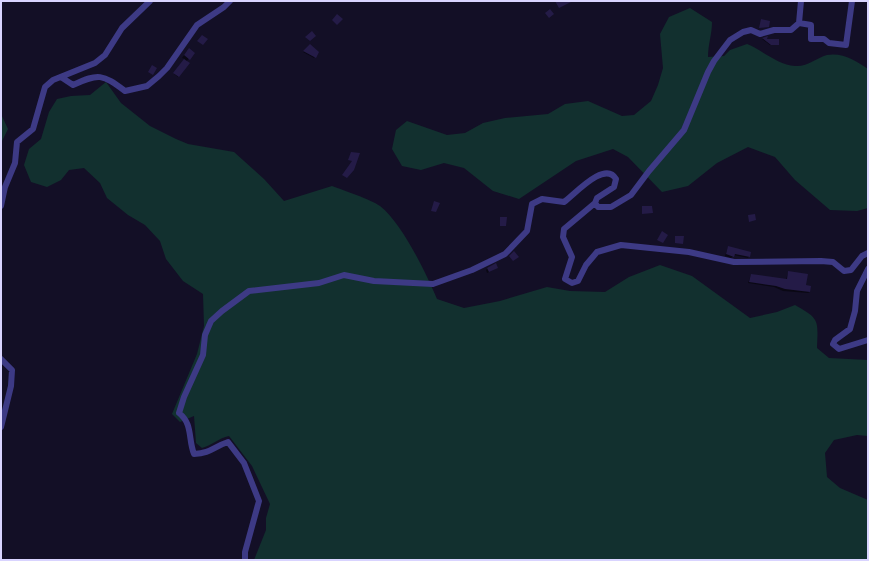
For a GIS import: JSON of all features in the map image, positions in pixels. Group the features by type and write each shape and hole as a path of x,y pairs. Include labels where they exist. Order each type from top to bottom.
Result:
{"street":[{"path":"1,206 5,187 15,163 17,142 33,129 45,87 53,80 95,63 105,55 122,28 150,1"},
{"path":"61,77 73,85 90,77 106,77 124,92 147,86 167,68 197,25 224,7 230,1"},
{"path":"595,203 598,207 612,207 631,195 649,171 684,130 708,72 714,61 730,40 743,32 752,30 760,34 774,30 791,30 798,23 801,1"},
{"path":"798,23 811,25 810,39 824,39 829,43 846,45 852,1"},
{"path":"245,560 245,552 259,501 244,463 228,442 218,445 206,454 194,454 191,446 190,425 186,418 179,413 184,397 203,355 205,335 211,321 249,291 319,283 344,275 374,281 433,284 448,279 505,254 527,231 532,204 542,199 564,202 582,188 591,178 599,174 614,176 616,179 614,187 597,198 595,203 564,229 563,237 572,257 565,279 572,283 578,281 586,265 597,252 621,245 689,252 734,262 833,262 844,271 851,270 862,256 868,253"},
{"path":"868,269 857,291 855,311 850,328 835,340 833,344 839,349 868,340"},
{"path":"1,359 12,370 11,386 1,427"}],"green space":[{"path":"690,8 712,22 708,57 724,56 730,50 747,44 782,63 789,65 804,65 823,56 833,54 849,58 868,69 868,208 857,211 830,210 795,180 775,157 748,147 717,163 688,186 662,192 628,157 613,149 576,161 519,199 493,191 464,168 444,163 421,170 402,166 392,149 396,130 407,121 447,135 465,133 483,123 505,118 548,114 565,104 588,101 622,116 634,115 651,101 658,85 663,68 660,34 669,17"},
{"path":"106,82 121,103 150,126 188,144 234,152 264,179 284,201 332,186 376,203 397,224 405,236 427,276 437,299 464,308 500,301 547,287 570,291 605,292 629,277 660,265 692,276 750,318 777,312 795,305 803,310 816,321 818,331 817,348 829,358 868,360 868,436 857,435 834,440 825,453 827,477 840,488 868,500 868,560 254,560 266,530 266,518 270,504 252,466 229,436 202,448 196,443 194,416 180,422 172,414 197,354 204,326 203,294 183,281 166,259 160,241 145,225 128,215 107,198 100,183 84,168 69,170 61,180 47,187 31,182 24,165 29,149 41,139 49,112 57,99 71,96 90,95"},
{"path":"1,114 8,129 1,143"}],"building":[{"path":"555,1 573,1 559,8"},
{"path":"550,9 554,14 549,18 545,13"},
{"path":"337,14 343,19 337,25 332,20"},
{"path":"761,19 770,21 769,27 759,28"},
{"path":"312,31 316,36 310,41 305,37"},
{"path":"202,35 208,39 203,45 197,41"},
{"path":"768,36 767,39 779,39 779,45 771,45 762,38"},
{"path":"310,44 319,52 316,58 303,51"},
{"path":"189,48 195,53 190,60 184,55"},
{"path":"184,59 190,63 179,77 173,73"},
{"path":"152,65 157,68 153,75 148,72"},
{"path":"351,152 360,153 354,170 347,178 342,175 352,161 348,160"},
{"path":"434,201 440,203 436,212 431,211"},
{"path":"642,206 652,206 653,213 642,214"},
{"path":"755,214 756,220 749,222 748,215"},
{"path":"500,217 507,217 506,226 500,226"},
{"path":"662,231 668,235 663,243 657,240"},
{"path":"675,236 684,236 683,244 675,243"},
{"path":"728,246 751,252 750,257 735,254 734,257 726,254"},
{"path":"514,251 519,257 513,261 509,256"},
{"path":"496,263 498,268 489,272 487,268"},
{"path":"788,271 808,274 806,285 811,286 810,292 749,282 751,274 787,279"}]}
